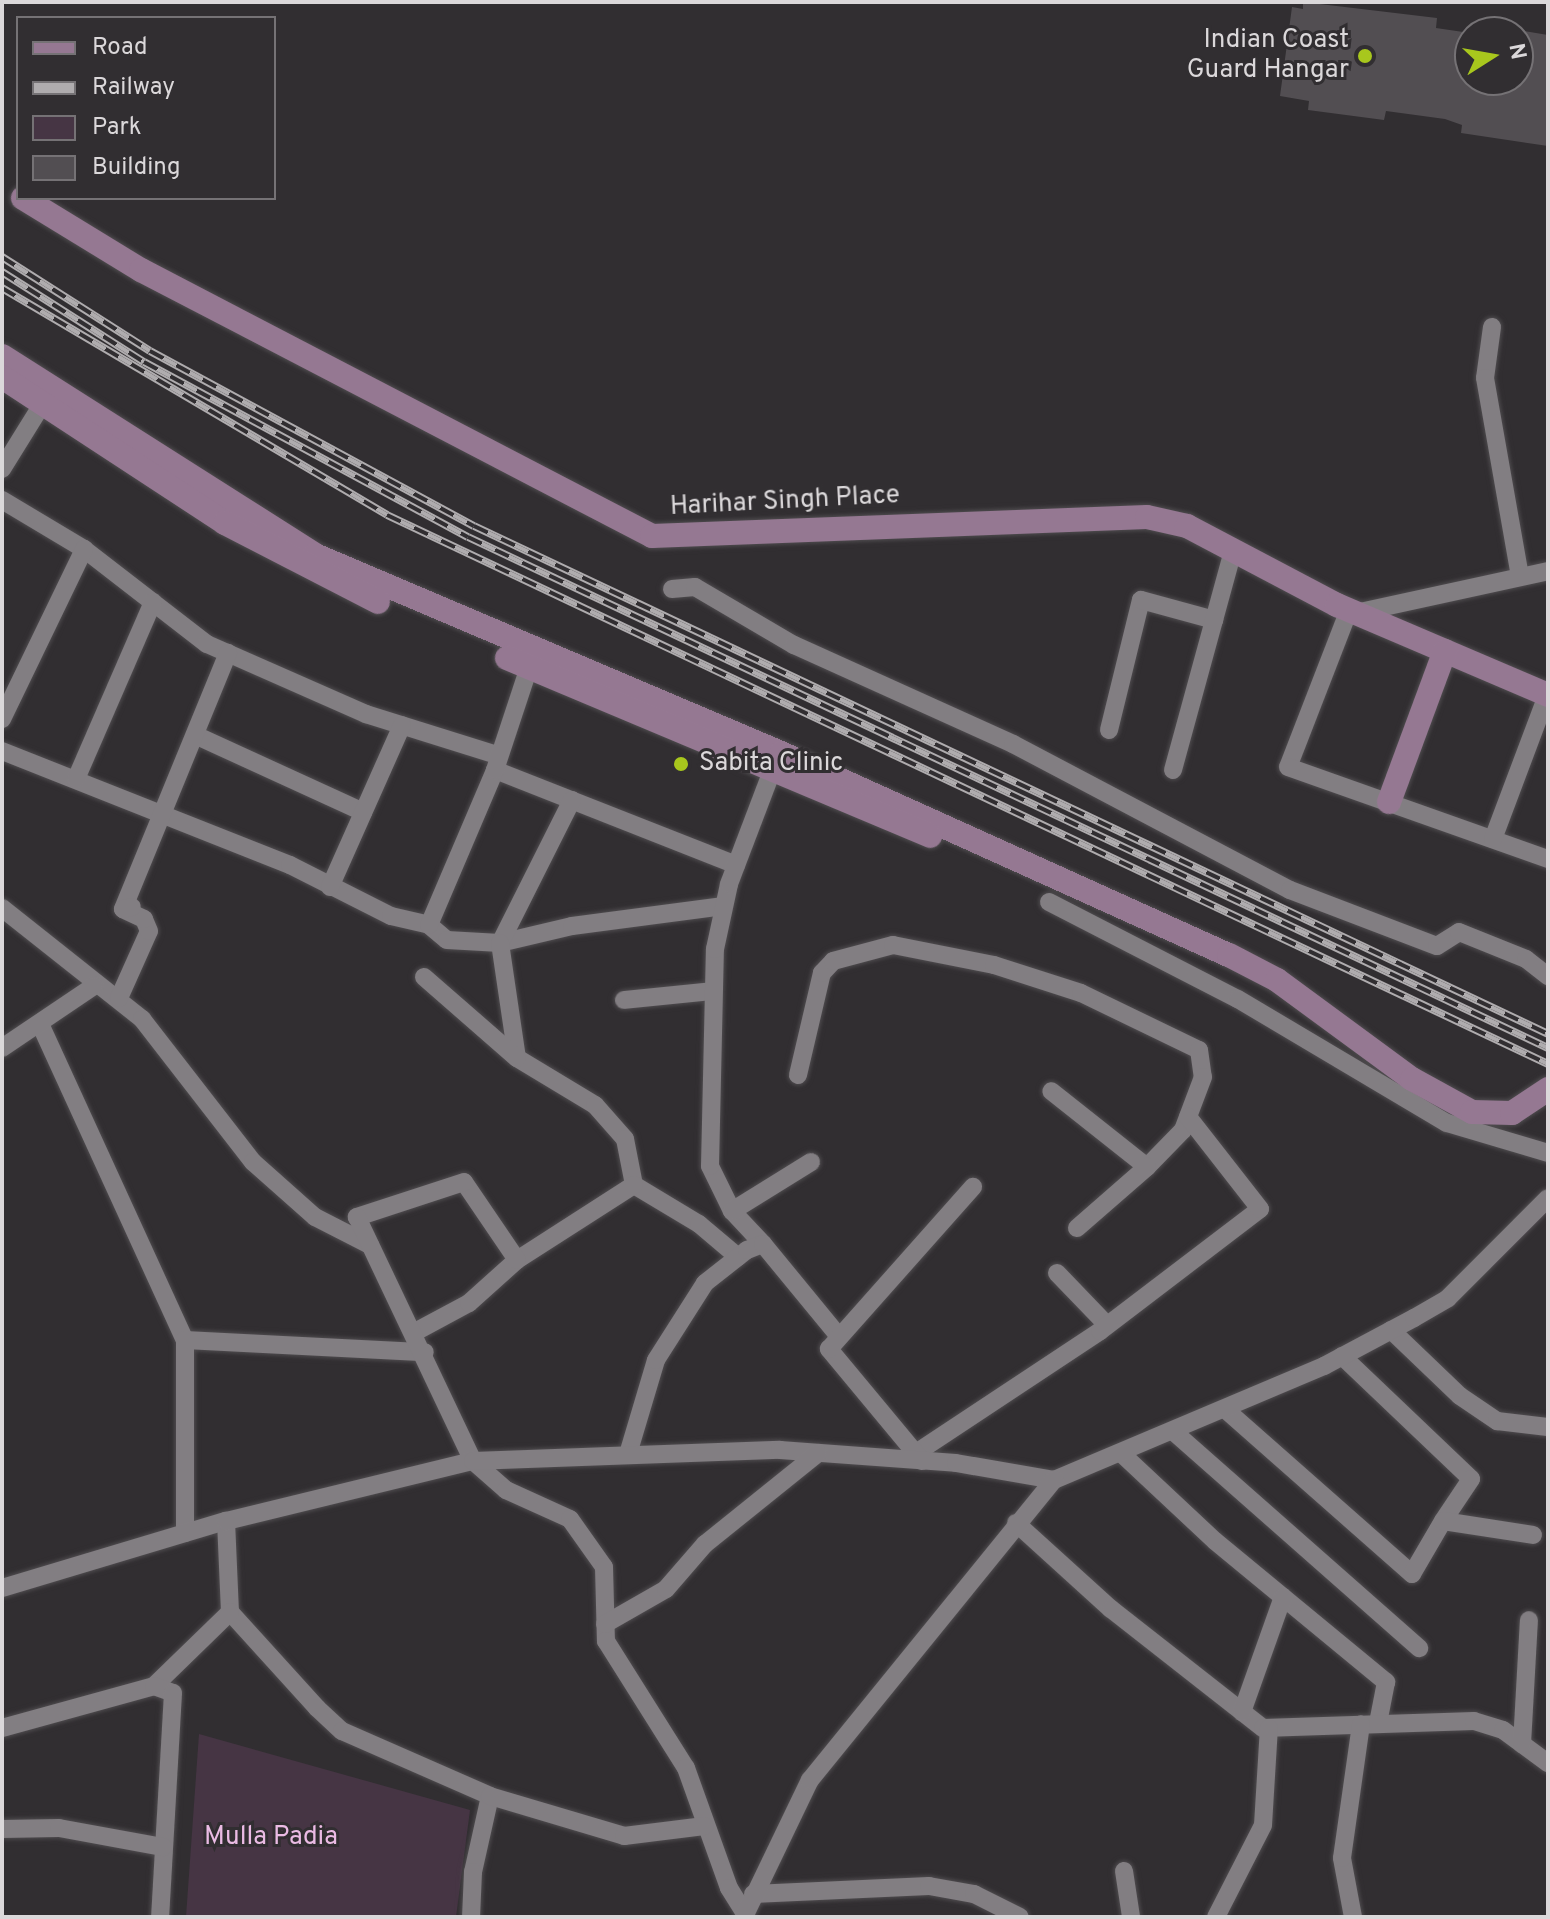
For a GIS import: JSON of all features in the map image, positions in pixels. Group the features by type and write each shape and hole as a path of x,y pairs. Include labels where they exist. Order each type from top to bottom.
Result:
{"street":[{"name":"Harihar Singh Place","path":"27,200 141,270 652,536 1108,515 1187,526 1352,612 1548,695"},
{"path":"1492,327 1485,378 1520,577"},
{"path":"2,356 315,555 1061,877 1229,955 1277,980 1412,1079 1472,1112 1512,1113 1548,1089"},
{"path":"2,377 225,523 332,582 772,771 1229,955"},
{"path":"2,469 43,403"},
{"path":"2,500 84,549 153,602 228,653 496,762 572,800 736,865"},
{"path":"2,719 84,549"},
{"path":"1173,770 1233,550"},
{"path":"1548,571 1352,612 1288,767 1548,859"},
{"path":"672,589 695,587 794,645 1013,744 1290,890 1437,946 1459,932 1526,959 1548,976"},
{"path":"1109,730 1141,600 1214,620"},
{"path":"76,779 153,602"},
{"path":"1389,802 1445,651"},
{"path":"119,998 149,931 144,919 128,908 228,653"},
{"path":"429,925 496,762 529,667"},
{"path":"1493,839 1548,695"},
{"path":"330,887 402,725"},
{"path":"195,735 363,812"},
{"path":"2,751 163,815 391,916 429,925 447,940 500,943 572,926 724,906"},
{"path":"772,771 736,865 724,906 713,991 710,1166 732,1211 837,1334"},
{"path":"517,1058 500,943 572,800"},
{"path":"1049,902 1238,999 1447,1123 1548,1153"},
{"path":"2,908 94,986 119,998 142,1019 253,1162 315,1217 370,1245"},
{"path":"798,1075 822,973 833,961 893,945 994,965 1081,993 1199,1050 1203,1077 1188,1117 1147,1167 1077,1228"},
{"path":"424,977 517,1058 595,1105 625,1139 634,1185 699,1224 738,1257"},
{"path":"2,1048 41,1026 94,986"},
{"path":"624,1000 713,991"},
{"path":"41,1026 185,1340 185,1533"},
{"path":"1051,1091 1147,1167"},
{"path":"919,1457 1107,1325 1260,1209 1188,1117"},
{"path":"732,1211 811,1162"},
{"path":"517,1260 464,1182 364,1210 357,1217 425,1352 473,1461 506,1490 570,1519 589,1540 604,1567 605,1624 616,1666 686,1768 704,1826 744,1914"},
{"path":"415,1332 469,1303 517,1260 634,1185"},
{"path":"919,1457 829,1349 837,1334 973,1187"},
{"path":"744,1914 810,1780 1054,1480 1226,1410 1342,1356 1448,1298 1548,1198"},
{"path":"628,1454 656,1360 705,1283 738,1257 763,1244"},
{"path":"1057,1273 1107,1325"},
{"path":"1391,1330 1460,1396 1497,1421 1548,1427"},
{"path":"185,1340 425,1352"},
{"path":"1226,1410 1412,1574 1471,1479 1342,1356"},
{"path":"1174,1432 1419,1648"},
{"path":"605,1624 666,1589 705,1544 818,1453"},
{"path":"2,1588 226,1521 473,1461 628,1454 818,1453 919,1457 1054,1480"},
{"path":"1122,1454 1283,1597 1386,1682 1370,1724 1342,1858 1353,1917"},
{"path":"226,1521 230,1612 342,1731 490,1796 624,1836 704,1826"},
{"path":"1443,1521 1533,1535"},
{"path":"1016,1523 1242,1712 1269,1728 1474,1721 1522,1744 1548,1763"},
{"path":"1242,1712 1283,1597"},
{"path":"154,1686 230,1612"},
{"path":"1522,1744 1529,1620"},
{"path":"2,1728 154,1686 168,1687 175,1706 160,1917"},
{"path":"1216,1917 1263,1825 1269,1728"},
{"path":"471,1917 473,1872 490,1796"},
{"path":"2,1829 59,1828 163,1847"},
{"path":"1124,1871 1131,1917"},
{"path":"753,1894 929,1886 974,1894 1020,1917"}],"green space":[{"name":"Mulla Padia","path":"199,1734 470,1810 456,1917 186,1917"}],"building":[{"name":"Indian Coast Guard Hangar","path":"1303,2 1437,18 1436,28 1454,31 1454,96 1534,96 1534,33 1548,35 1548,146 1461,133 1462,125 1445,119 1386,111 1384,120 1308,110 1309,101 1280,96 1292,7 1303,9"}],"railway":[{"path":"2,257 150,351 474,526 1548,1034"},
{"path":"2,272 144,362 468,537 1548,1048"},
{"path":"2,288 387,515 1548,1064"}],"place":[{"name":"Indian Coast Guard Hangar","path":"1365,56"},
{"name":"Sabita Clinic","path":"681,764"}]}
